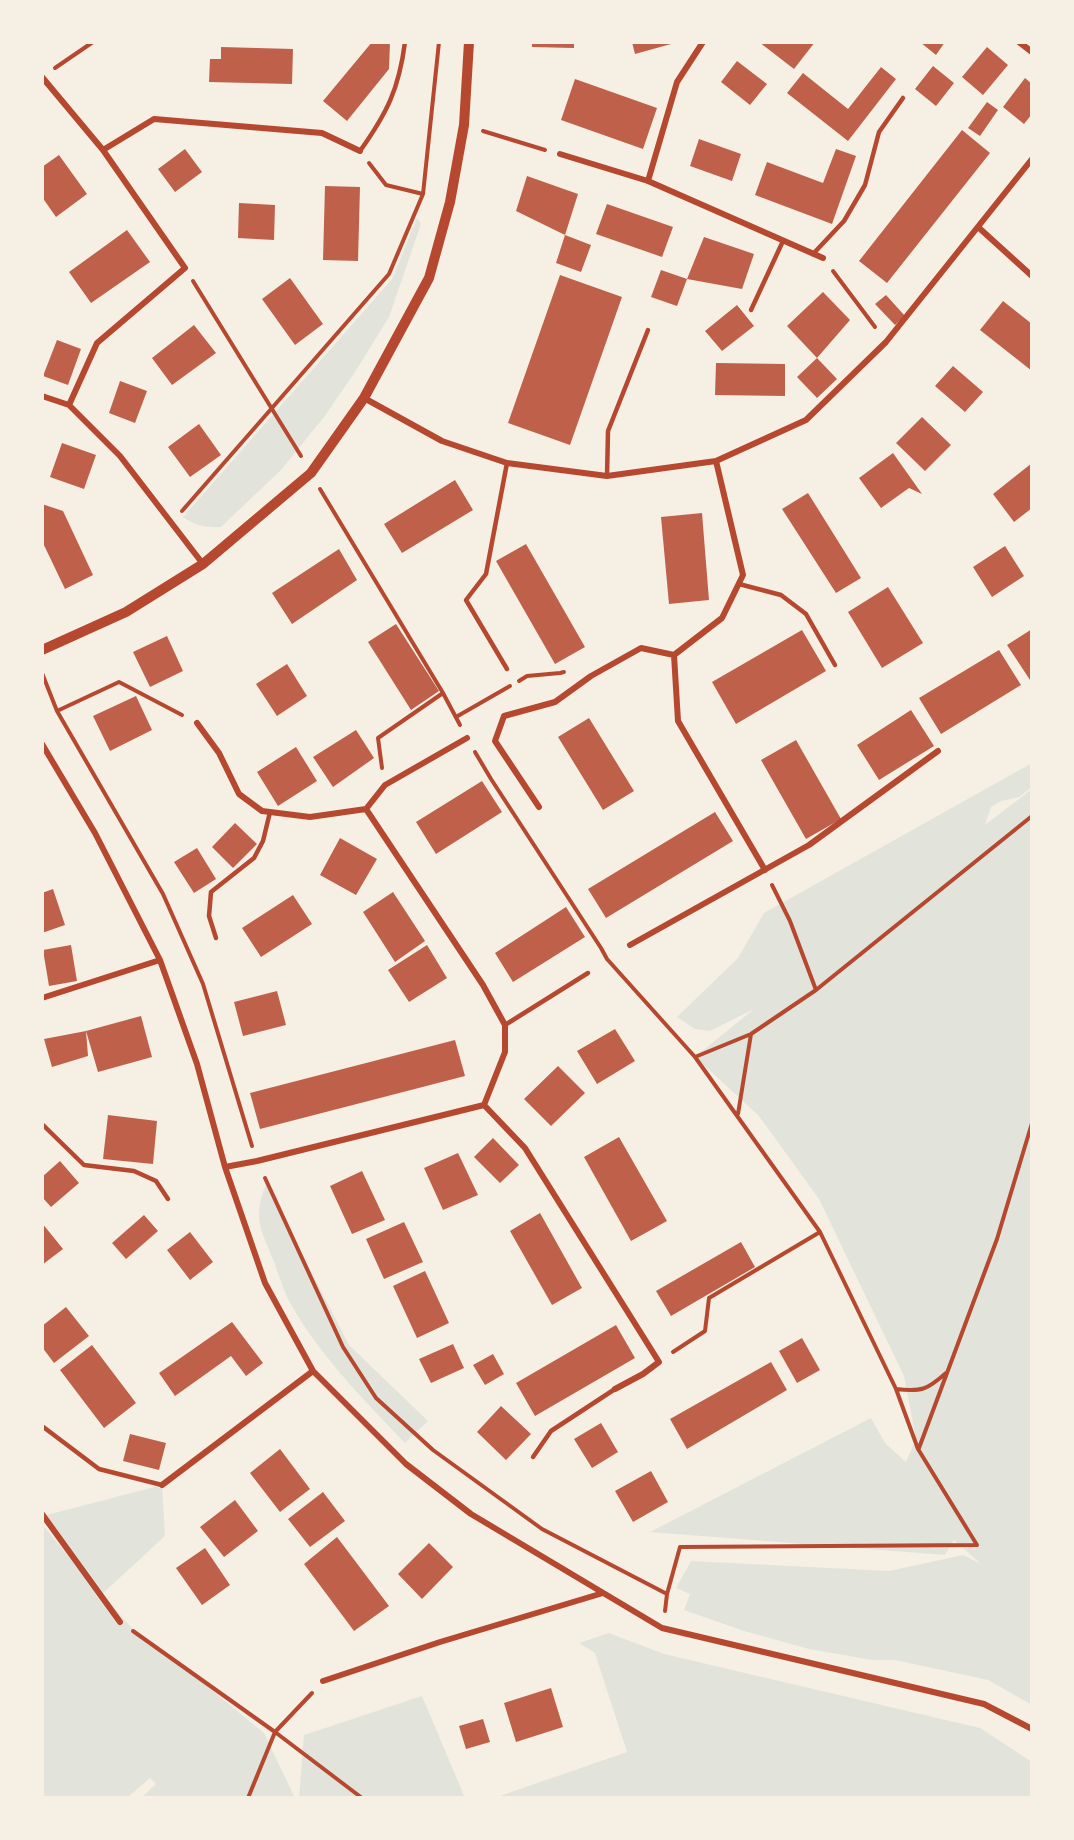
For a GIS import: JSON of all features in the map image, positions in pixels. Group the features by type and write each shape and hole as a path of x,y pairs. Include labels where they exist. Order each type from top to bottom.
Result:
{"street":[{"path":"42,651 126,612 203,564 311,473 363,398 429,278 450,202 464,125 469,42"},
{"path":"648,181 677,82 703,42"},
{"path":"1019,42 1032,52"},
{"path":"42,77 103,150 185,268 96,343 69,405"},
{"path":"103,150 154,119 322,133 360,151"},
{"path":"560,154 648,181 823,258"},
{"path":"363,398 442,441 507,463 607,476 716,461 806,420 886,342 1032,159"},
{"path":"978,227 1032,276"},
{"path":"42,396 69,405 120,456 203,564"},
{"path":"539,807 495,741 504,716 555,702 591,676 641,648 674,655 722,618 743,574 716,461"},
{"path":"674,655 678,721 765,870"},
{"path":"197,723 219,753 239,794 262,812 310,818 366,809 385,784 467,738"},
{"path":"42,744 95,833 160,960 197,1064 225,1167 265,1283 313,1371 406,1464 461,1507 662,1628 984,1704 1032,1728"},
{"path":"630,945 809,845 938,751"},
{"path":"366,809 483,985 505,1025 505,1052 484,1105"},
{"path":"42,998 160,960"},
{"path":"225,1167 484,1105"},
{"path":"484,1105 525,1148 659,1362 643,1374 615,1389"},
{"path":"162,1485 313,1371"},
{"path":"42,1514 120,1622"},
{"path":"323,1681 440,1642 603,1593"}],"lane":[{"path":"360,151 381,121 395,89 402,66 405,42"},
{"path":"813,254 844,221 865,185 879,132 903,98"},
{"path":"751,310 783,241"},
{"path":"607,476 608,431 648,330"},
{"path":"507,463 486,574 466,600 507,669"},
{"path":"739,584 782,595 806,614 835,664"},
{"path":"216,938 208,916 211,892 254,858 263,841 270,812"},
{"path":"505,1025 588,973"},
{"path":"42,1124 84,1164 134,1171 156,1181 168,1199"},
{"path":"533,1457 551,1431 615,1389"},
{"path":"42,1426 99,1469 162,1485"}],"path":[{"path":"42,77 93,42"},
{"path":"169,520 184,509 389,274 423,194 439,42"},
{"path":"464,125 560,154"},
{"path":"360,151 386,185 423,194"},
{"path":"823,258 886,342"},
{"path":"185,268 443,693 491,779 607,959 695,1057 820,1232 896,1389 918,1449 977,1545 680,1547 667,1594 662,1628"},
{"path":"456,717 528,676 560,674 570,668"},
{"path":"42,673 57,711 163,894 202,984 257,1161 343,1347 376,1398 433,1450 542,1529 667,1594"},
{"path":"57,711 119,682 197,723"},
{"path":"385,784 378,738 443,693"},
{"path":"695,1057 751,1034 816,990 1032,816"},
{"path":"765,870 790,921 816,990"},
{"path":"607,959 630,945"},
{"path":"738,1115 751,1034"},
{"path":"918,1449 997,1239 1032,1124"},
{"path":"659,1362 705,1331 709,1298 820,1232"},
{"path":"896,1389 913,1391 931,1386 948,1371"},
{"path":"120,1622 275,1732 362,1798"},
{"path":"248,1798 275,1732 323,1681"}],"shaded area":[{"path":"417,218 421,224 389,317 324,417 281,470 221,527 201,526 183,517 392,279"},
{"path":"1032,763 1032,787 1019,797 1001,801 991,807 985,825 1032,789 1032,1705 988,1680 895,1660 872,1660 809,1649 744,1631 684,1610 690,1594 676,1588 691,1561 889,1571 963,1555 981,1564 954,1540 945,1555 650,1532 871,1418 885,1443 906,1462 916,1439 904,1376 819,1199 759,1116 695,1057 754,1009 710,1031 695,1029 677,1017 738,958 764,913"},
{"path":"266,1184 349,1345 428,1421 405,1443 328,1358 289,1301 260,1224 260,1207"},
{"path":"162,1485 165,1536 102,1594 144,1642 180,1664 264,1733 295,1798 141,1798 156,1784 150,1778 127,1798 42,1798 42,1524 78,1568 43,1516"},
{"path":"609,1633 664,1654 980,1728 1032,1762 1032,1798 494,1798 627,1752 595,1653 579,1643"},
{"path":"422,1696 465,1798 299,1798 304,1735"}],"building":[{"path":"372,42 390,42 389,69 347,121 323,101"},
{"path":"532,42 574,42 574,48 532,47"},
{"path":"632,42 670,42 671,44 635,54"},
{"path":"759,42 815,42 794,69"},
{"path":"920,42 945,42 936,55"},
{"path":"221,47 293,49 292,84 209,82 210,59 221,59"},
{"path":"987,47 1008,65 983,95 962,77"},
{"path":"737,61 767,84 750,105 721,82"},
{"path":"933,66 954,83 936,106 915,89"},
{"path":"881,67 896,79 848,141 787,93 803,73 848,109"},
{"path":"1025,78 1032,84 1032,114 1024,124 1003,107"},
{"path":"575,79 657,108 643,149 561,120"},
{"path":"987,102 998,110 980,136 968,128"},
{"path":"962,130 990,153 887,283 859,261"},
{"path":"699,139 741,154 732,181 690,166"},
{"path":"185,149 202,172 175,192 158,169"},
{"path":"836,149 856,156 832,224 755,195 767,162 823,183"},
{"path":"59,155 87,194 56,217 42,197 42,167"},
{"path":"527,176 578,194 565,235 516,211"},
{"path":"325,186 360,187 358,261 323,260"},
{"path":"239,203 275,205 274,240 238,238"},
{"path":"607,204 673,227 662,257 596,234"},
{"path":"127,230 150,262 91,303 69,272"},
{"path":"565,235 591,245 581,272 556,263"},
{"path":"704,237 754,254 742,289 687,279"},
{"path":"661,270 687,279 677,306 651,297"},
{"path":"560,275 622,297 570,445 508,423"},
{"path":"290,278 323,324 295,345 262,299"},
{"path":"823,292 850,320 817,358 787,326"},
{"path":"886,295 905,316 895,325 875,304"},
{"path":"1003,301 1032,324 1032,371 980,330"},
{"path":"737,305 754,326 722,351 705,331"},
{"path":"194,325 216,353 172,385 152,358"},
{"path":"57,340 81,349 68,385 43,376"},
{"path":"817,358 837,379 817,398 797,377"},
{"path":"716,363 785,364 785,396 715,395"},
{"path":"953,366 983,392 965,412 935,386"},
{"path":"120,381 147,391 135,423 109,413"},
{"path":"922,417 951,445 925,471 896,443"},
{"path":"199,424 221,455 190,477 168,447"},
{"path":"62,443 96,455 84,489 50,477"},
{"path":"893,453 922,494 909,488 881,508 859,478"},
{"path":"1032,463 1032,508 1014,522 993,494"},
{"path":"455,480 473,510 402,553 384,524"},
{"path":"808,493 861,578 836,593 782,509"},
{"path":"42,504 63,511 93,575 65,589 42,541"},
{"path":"702,513 709,600 669,604 661,517"},
{"path":"526,544 585,647 555,664 496,561"},
{"path":"1005,546 1024,576 992,597 973,567"},
{"path":"339,549 357,580 292,624 272,593"},
{"path":"888,587 923,643 882,668 848,612"},
{"path":"396,624 439,691 411,710 368,642"},
{"path":"1032,629 1032,683 1007,645"},
{"path":"802,630 826,671 736,724 712,682"},
{"path":"167,636 183,671 150,687 133,652"},
{"path":"999,650 1021,685 941,734 919,698"},
{"path":"287,664 307,696 277,716 256,684"},
{"path":"136,696 152,730 110,751 93,716"},
{"path":"911,710 934,746 879,780 857,745"},
{"path":"589,718 634,791 603,810 558,737"},
{"path":"356,730 374,758 333,787 313,757"},
{"path":"796,740 841,819 806,839 761,760"},
{"path":"296,747 317,781 278,806 257,772"},
{"path":"482,781 502,812 436,854 416,822"},
{"path":"715,812 733,841 606,918 588,889"},
{"path":"235,823 257,844 233,868 212,847"},
{"path":"340,838 377,859 356,895 320,875"},
{"path":"197,848 216,879 194,893 174,862"},
{"path":"53,889 65,925 42,933 42,893"},
{"path":"393,892 425,941 395,962 363,912"},
{"path":"293,895 312,924 261,957 242,928"},
{"path":"566,907 585,937 513,982 495,953"},
{"path":"71,945 77,981 49,986 43,950"},
{"path":"427,945 447,978 409,1002 388,970"},
{"path":"277,991 286,1025 243,1036 234,1002"},
{"path":"141,1016 152,1057 98,1072 86,1031"},
{"path":"615,1029 635,1061 597,1084 577,1051"},
{"path":"86,1031 88,1056 52,1067 44,1039"},
{"path":"455,1040 465,1076 260,1129 250,1093"},
{"path":"558,1066 585,1093 551,1126 524,1099"},
{"path":"108,1115 157,1121 153,1164 103,1159"},
{"path":"619,1137 667,1221 631,1241 584,1157"},
{"path":"493,1138 519,1165 500,1183 474,1157"},
{"path":"458,1153 478,1195 443,1210 424,1168"},
{"path":"60,1161 79,1183 51,1207 42,1197 42,1177"},
{"path":"362,1171 385,1220 352,1234 330,1186"},
{"path":"540,1213 582,1288 552,1305 510,1231"},
{"path":"144,1215 158,1231 126,1259 112,1243"},
{"path":"404,1222 423,1262 384,1279 366,1239"},
{"path":"42,1223 63,1249 42,1265"},
{"path":"190,1232 213,1262 190,1280 167,1250"},
{"path":"741,1242 755,1267 671,1316 656,1291"},
{"path":"425,1271 449,1323 417,1338 393,1286"},
{"path":"66,1307 89,1336 54,1363 42,1347 42,1326"},
{"path":"232,1322 263,1363 246,1376 231,1356 175,1396 159,1373"},
{"path":"616,1325 635,1358 535,1416 516,1383"},
{"path":"802,1338 820,1370 797,1383 779,1351"},
{"path":"453,1344 464,1368 431,1383 419,1359"},
{"path":"92,1345 136,1403 104,1428 60,1370"},
{"path":"493,1354 504,1374 485,1385 473,1365"},
{"path":"771,1362 787,1390 687,1449 670,1419"},
{"path":"501,1406 531,1434 506,1460 477,1432"},
{"path":"601,1423 618,1452 592,1468 574,1439"},
{"path":"130,1434 166,1443 159,1470 123,1461"},
{"path":"280,1449 310,1489 280,1512 250,1473"},
{"path":"651,1471 668,1502 633,1522 615,1491"},
{"path":"323,1492 345,1521 310,1547 288,1519"},
{"path":"235,1500 258,1531 224,1557 200,1527"},
{"path":"337,1537 389,1606 354,1631 304,1564"},
{"path":"429,1543 453,1567 422,1599 398,1574"},
{"path":"205,1548 230,1585 202,1605 176,1568"},
{"path":"551,1688 563,1727 516,1742 504,1703"},
{"path":"483,1719 490,1742 466,1749 459,1726"}]}
